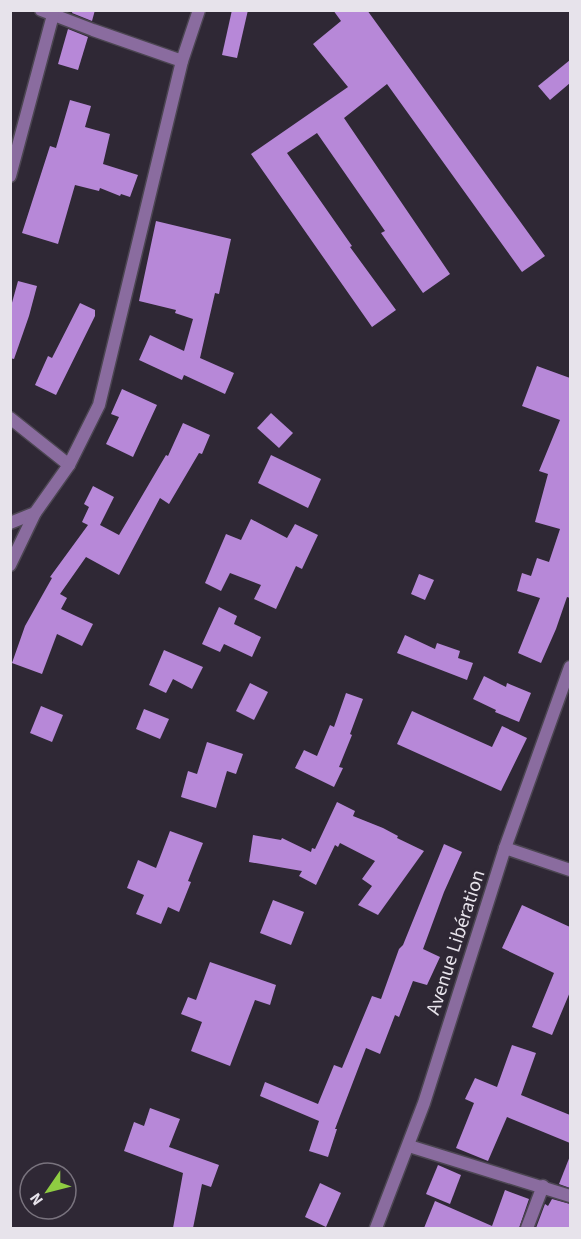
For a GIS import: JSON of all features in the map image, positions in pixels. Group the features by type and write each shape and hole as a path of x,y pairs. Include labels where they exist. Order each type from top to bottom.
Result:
{"street":[{"path":"41,10 182,60"},
{"path":"10,565 34,513 69,465 99,405 182,60 199,10"},
{"path":"10,176 53,15"},
{"path":"10,418 69,465"},
{"path":"10,523 34,513"},
{"name":"Avenue Libération","path":"376,1228 409,1146 505,848 570,667"},
{"path":"505,848 570,870"},
{"path":"409,1146 570,1196"},
{"path":"527,1228 543,1186"}],"building":[{"path":"73,10 95,10 92,21 72,13"},
{"path":"232,10 248,10 237,58 222,55"},
{"path":"333,10 367,10 545,256 522,272 387,84 344,118 450,274 423,293 381,233 385,231 317,133 287,153 352,246 350,247 396,310 372,327 251,154 348,87 313,44 341,21"},
{"path":"68,29 88,37 78,70 58,64"},
{"path":"570,60 570,83 550,100 538,86"},
{"path":"70,100 91,106 85,127 110,134 103,164 138,175 130,197 121,194 120,196 100,188 99,191 75,185 58,244 22,233 50,146 56,148"},
{"path":"156,221 231,239 219,294 215,293 200,358 234,373 225,394 184,375 182,380 139,360 150,335 184,351 193,319 175,313 176,310 139,301"},
{"path":"18,281 37,286 14,359 10,358 10,310"},
{"path":"80,303 95,310 95,316 56,395 35,385 48,356 52,358"},
{"path":"537,366 570,378 570,598 567,597 541,663 518,653 540,598 517,591 522,573 531,576 537,558 549,562 560,529 535,522 548,474 539,471 560,420 522,406"},
{"path":"122,389 157,405 133,457 106,444 119,417 111,414"},
{"path":"271,413 293,433 279,448 257,428"},
{"path":"183,423 210,435 202,454 199,453 169,504 160,498 119,575 86,557 60,594 67,598 61,609 93,624 82,646 57,634 42,674 12,663 25,626 52,578 50,577 88,525 82,522 89,507 84,504 93,486 114,497 100,525 119,535 166,455 168,456"},
{"path":"271,455 321,479 308,508 258,483"},
{"path":"251,519 287,538 295,524 318,535 302,569 296,566 276,609 254,599 261,585 230,573 221,591 205,583 226,534 241,540"},
{"path":"419,574 434,580 425,600 411,594"},
{"path":"219,607 237,616 234,624 261,637 252,657 224,644 220,652 202,644"},
{"path":"405,635 435,649 437,643 460,651 458,658 473,663 467,680 397,653"},
{"path":"164,650 203,667 192,689 173,679 166,693 149,685"},
{"path":"484,676 506,687 507,683 531,693 519,722 473,699"},
{"path":"250,683 268,692 254,720 236,711"},
{"path":"346,693 363,699 339,767 343,768 334,787 295,768 304,750 317,756 330,725 334,727"},
{"path":"41,706 63,715 52,742 30,733"},
{"path":"144,709 169,719 160,739 136,729"},
{"path":"412,711 492,747 502,726 527,738 501,791 397,744"},
{"path":"207,742 243,754 236,774 227,771 216,808 181,797 188,771 197,774"},
{"path":"337,802 355,811 353,816 383,828 398,836 397,838 424,851 378,915 358,905 372,886 362,879 375,861 340,843 338,847 335,845 316,885 299,876 302,871 249,862 253,835 281,840 282,838 311,852 312,848 315,849"},
{"path":"170,831 203,843 179,912 168,907 161,924 136,914 144,895 127,888 138,860 156,868"},
{"path":"444,844 462,852 423,949 440,957 427,985 413,981 399,1017 395,1015 380,1054 366,1048 335,1129 337,1129 328,1157 309,1151 319,1121 260,1096 265,1082 318,1104 334,1065 342,1068 372,996 381,999 399,949 403,945"},
{"path":"273,900 304,912 291,945 260,933"},
{"path":"522,905 570,927 570,992 552,1035 532,1027 554,973 502,948"},
{"path":"210,962 276,985 270,1005 255,1000 230,1066 191,1051 202,1022 181,1014 188,997 196,1000"},
{"path":"512,1045 536,1053 521,1095 570,1115 570,1143 507,1117 488,1161 456,1148 474,1103 465,1099 475,1078 497,1087"},
{"path":"150,1108 180,1119 169,1147 219,1165 211,1187 202,1184 193,1228 173,1228 183,1173 124,1151 134,1122 144,1126"},
{"path":"570,1156 570,1188 559,1184"},
{"path":"438,1165 461,1175 450,1204 426,1194"},
{"path":"320,1183 341,1193 326,1227 305,1217"},
{"path":"505,1190 529,1199 519,1228 424,1228 435,1201 492,1226"},
{"path":"552,1199 570,1204 570,1228 536,1228 545,1204 548,1206"}]}
